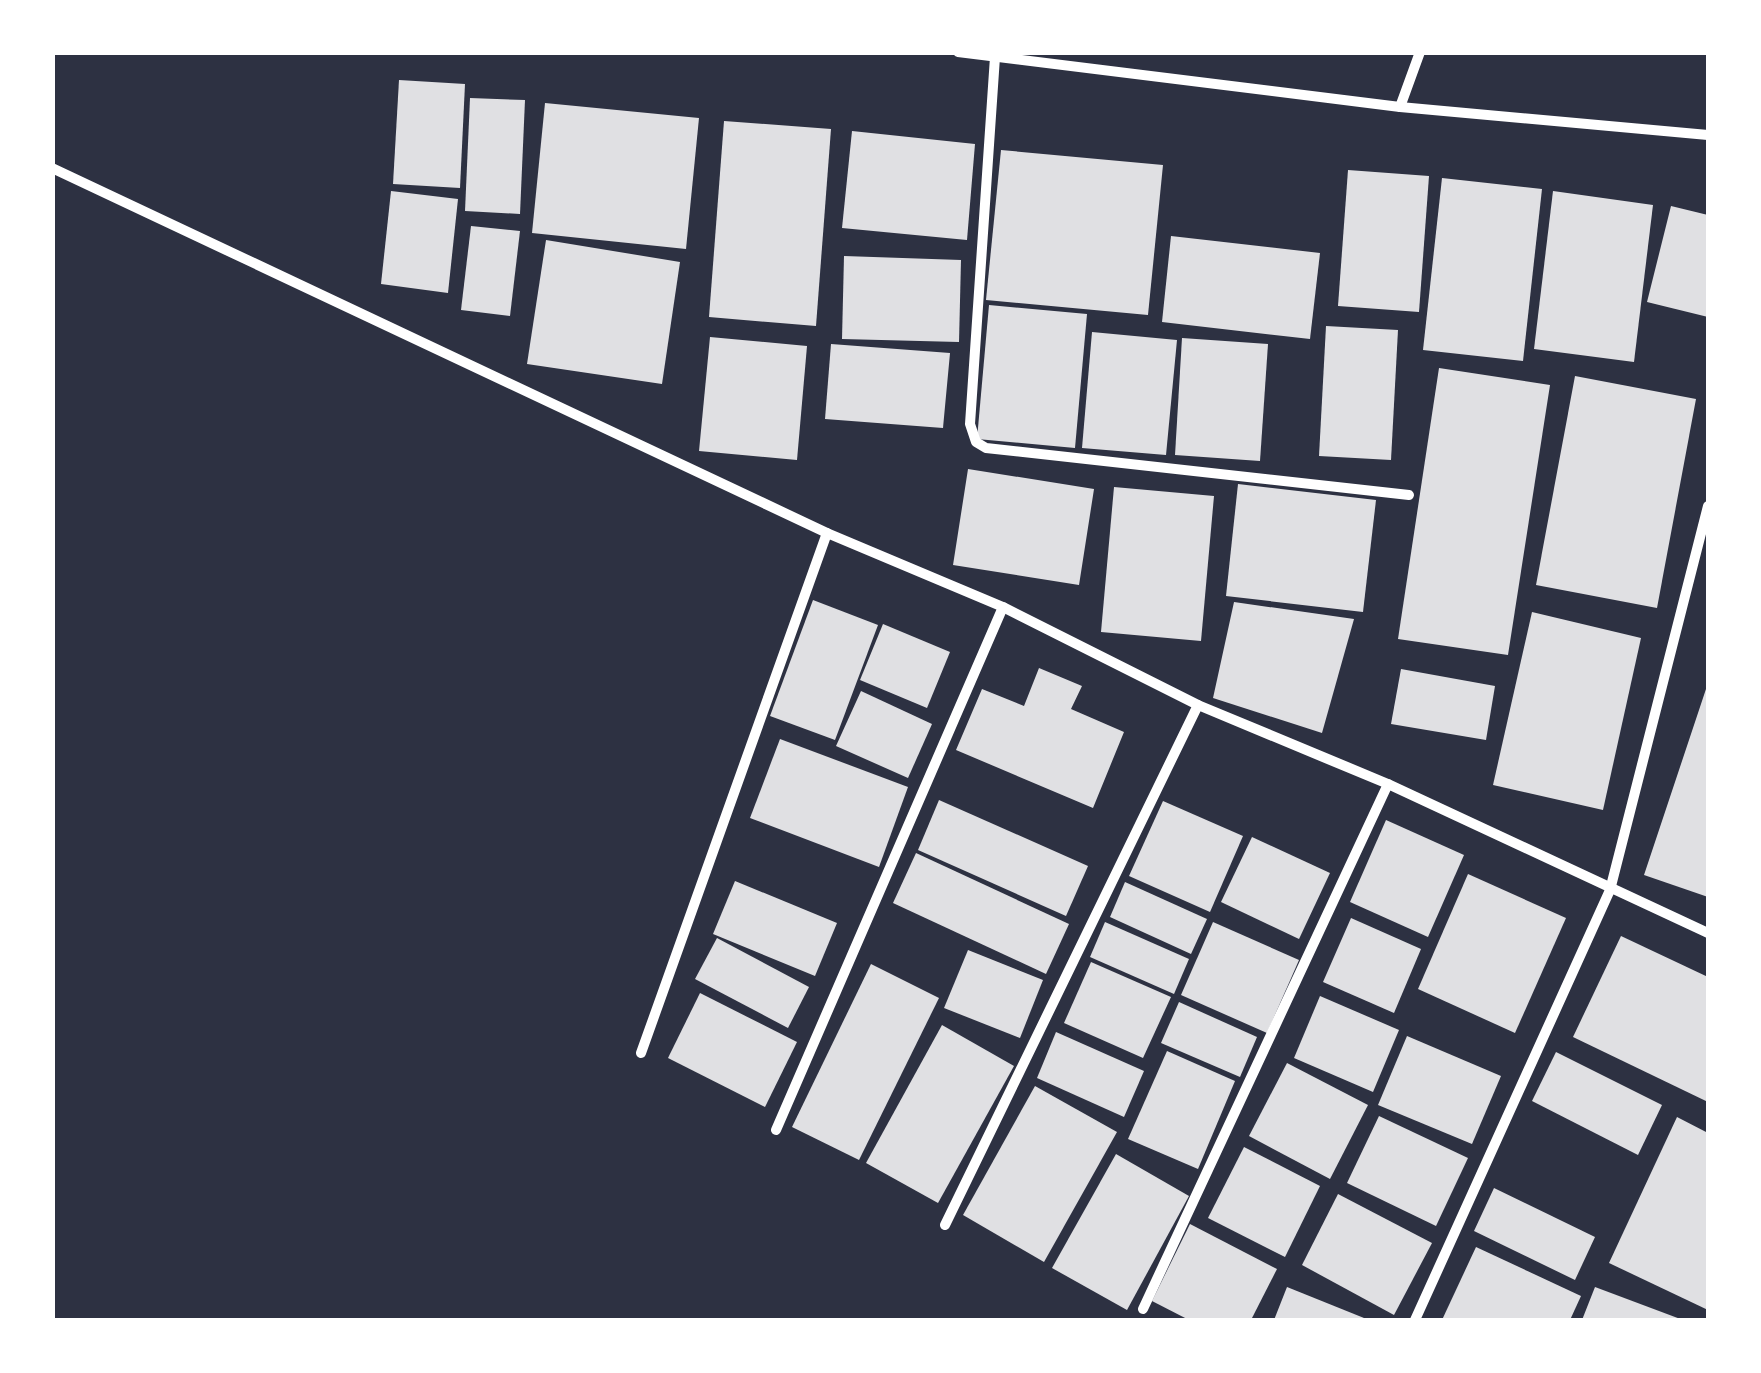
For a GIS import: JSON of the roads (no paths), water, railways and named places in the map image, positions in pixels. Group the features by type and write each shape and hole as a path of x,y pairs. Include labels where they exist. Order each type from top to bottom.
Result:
{"street":[{"path":"958,52 1400,107 1708,135"},
{"path":"1400,107 1420,52"},
{"path":"995,57 970,424 976,442 986,448 1409,495"},
{"path":"52,168 828,532 1003,607 1198,705 1388,784 1708,934"},
{"path":"1416,1320 1610,890 1708,506"},
{"path":"641,1053 828,532"},
{"path":"776,1130 1003,607"},
{"path":"945,1225 1198,705"},
{"path":"1142,1309 1388,784"}]}
